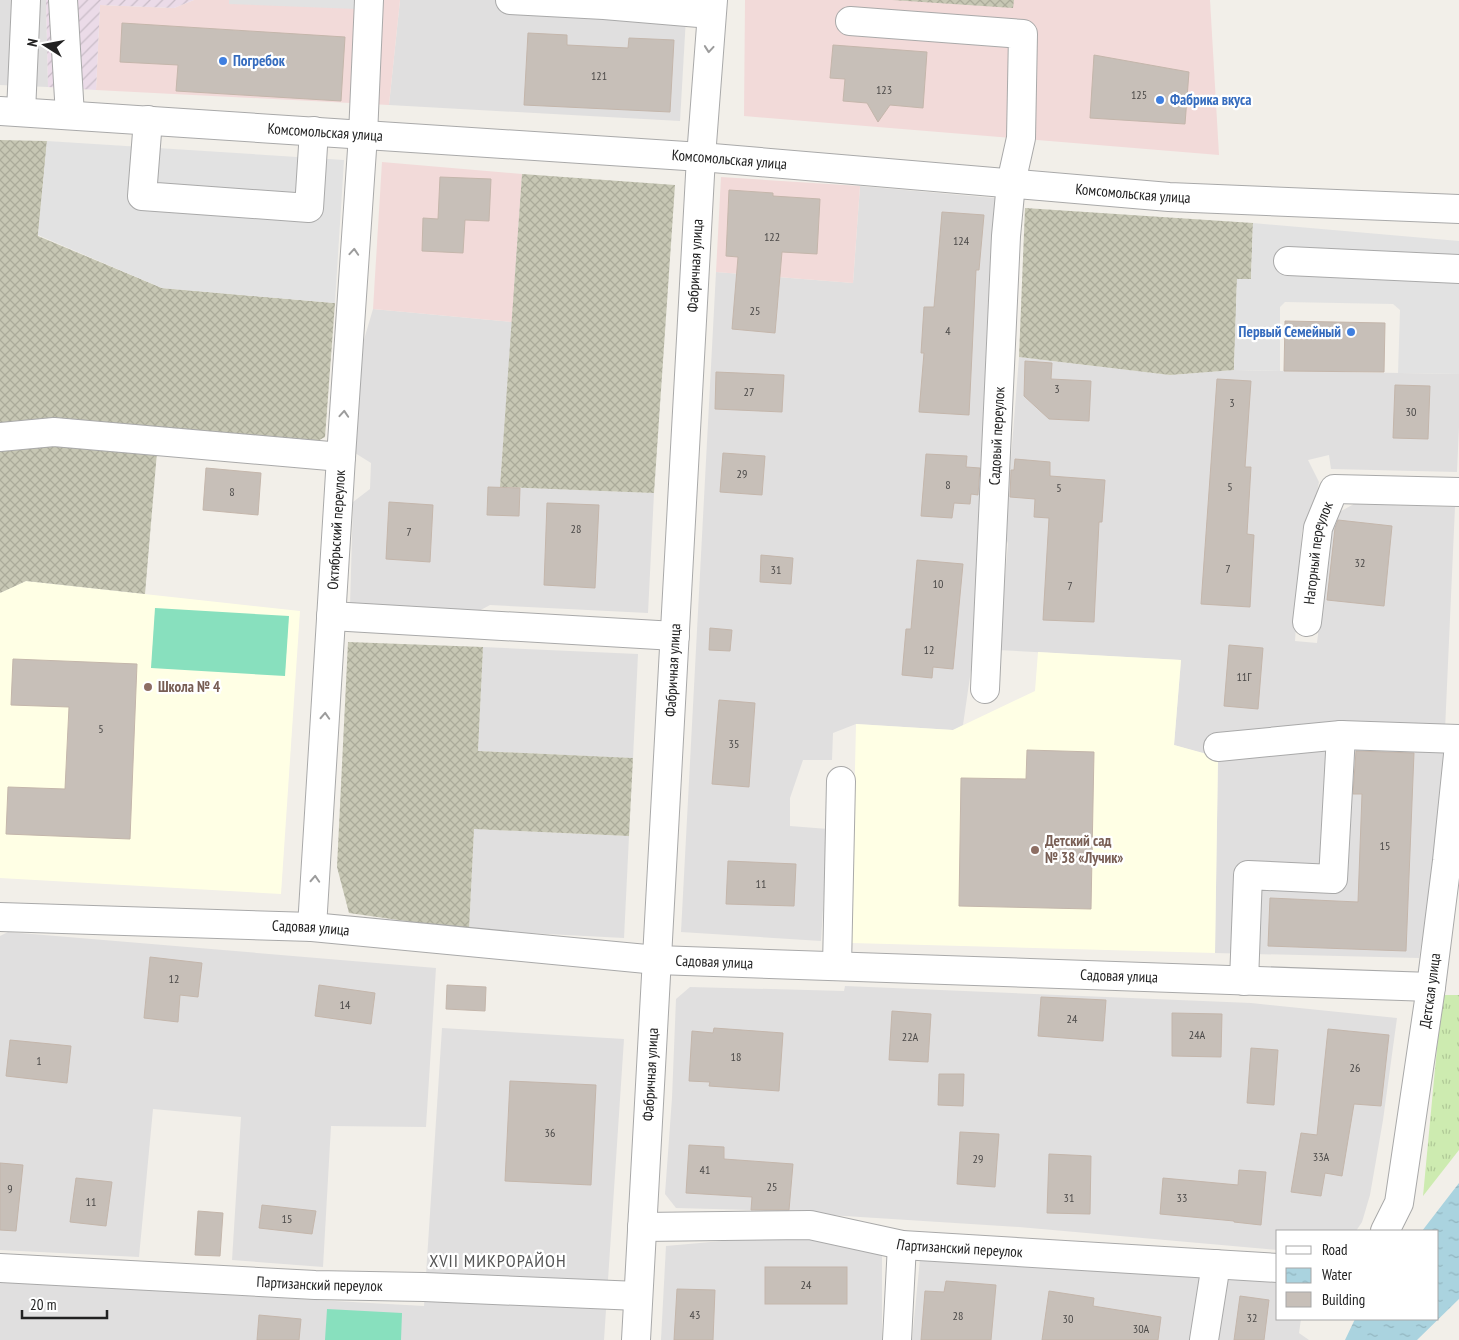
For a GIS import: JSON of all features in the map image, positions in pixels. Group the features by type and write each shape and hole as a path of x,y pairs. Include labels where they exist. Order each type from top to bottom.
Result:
{"street":[{"path":"11,111 26,0"},
{"path":"63,0 70,115"},
{"name":"Октябрьский переулок","path":"312,927 369,0"},
{"path":"510,0 712,7"},
{"name":"Фабричная улица","path":"636,1340 700,157 712,7"},
{"name":"Садовый переулок","path":"850,21 1023,34 1020,138 1011,183 1006,236 984,689"},
{"name":"Комсомольская улица","path":"11,111 700,157 1169,197 1459,209"},
{"path":"148,120 142,196 309,208 314,131"},
{"path":"1288,261 1459,269"},
{"path":"0,437 54,432 341,457"},
{"name":"Нагорный переулок","path":"1307,622 1318,528 1334,490 1459,492"},
{"path":"331,616 675,636"},
{"path":"1218,747 1341,735 1459,739"},
{"path":"1244,981 1248,875 1332,879 1341,735"},
{"name":"Детская улица","path":"1386,1230 1399,1203 1431,987 1459,745"},
{"path":"837,966 841,782"},
{"name":"Садовая улица","path":"0,917 312,927 657,960 1431,987"},
{"name":"Партизанский переулок","path":"642,1227 810,1225 902,1245 1276,1268"},
{"path":"897,1340 902,1245"},
{"path":"1204,1340 1216,1264"},
{"name":"Партизанский переулок","path":"0,1268 315,1285 443,1287 638,1296"}],"shaded area":[{"path":"0,0 46,0 48,87 0,85"},
{"path":"46,0 194,0 174,8 100,5 96,90 48,87"},
{"path":"194,0 400,0 389,105 96,90 100,5 174,8"},
{"path":"229,0 383,0 382,10 229,4"},
{"path":"400,0 687,0 680,121 389,105"},
{"path":"745,0 1210,0 1219,155 744,116"},
{"path":"892,0 1014,0 1013,8"},
{"path":"0,140 47,141 38,236 162,288 335,303 325,437 308,446 51,420 0,423"},
{"path":"47,141 344,160 335,303 162,288 38,235"},
{"path":"382,162 522,174 512,322 373,309"},
{"path":"522,174 675,185 654,493 500,487"},
{"path":"721,177 860,186 853,283 716,272"},
{"path":"860,186 995,198 972,663 963,725 953,730 856,724 833,733 832,760 803,760 790,798 790,826 828,829 821,941 681,932 716,272 853,283"},
{"path":"1025,208 1253,223 1251,279 1237,279 1234,370 1170,375 1019,357"},
{"path":"1253,223 1459,241 1459,374 1398,373 1400,310 1393,304 1285,302 1280,307 1280,371 1234,370 1237,279 1251,279"},
{"path":"373,309 512,322 500,487 654,493 648,613 490,605 477,612 350,606 353,502 370,489 371,463 355,453 358,360"},
{"path":"1019,357 1170,375 1234,370 1459,374 1457,472 1331,469 1329,455 1308,460 1319,482 1313,512 1302,531 1295,641 1317,643 1332,516 1354,504 1455,507 1439,837 1419,958 1215,953 1218,758 1174,745 1181,660 998,650 1008,544 1005,534"},
{"path":"47,442 157,452 145,594 26,581 0,593 0,449"},
{"name":"Школа № 4","path":"26,581 300,611 281,894 0,878 0,593"},
{"path":"348,642 483,647 478,751 633,758 629,836 474,829 469,930 349,913 337,867"},
{"path":"483,647 638,654 633,758 478,751"},
{"name":"Детский сад № 38 «Лучик»","path":"1038,652 1181,660 1174,745 1218,757 1215,953 851,943 856,724 953,730 1035,691"},
{"path":"474,829 629,836 624,938 469,930"},
{"path":"8,932 436,968 426,1127 331,1126 323,1267 232,1260 241,1117 153,1109 139,1257 0,1250 0,936"},
{"path":"845,986 1251,1003 1397,1018 1383,1120 1370,1195 1362,1222 1357,1230 1276,1230 1276,1250 1019,1227 751,1210 676,1208 665,1194 672,1098 676,999 690,987 844,991"},
{"path":"442,1028 624,1039 604,1340 0,1340 0,1282 424,1306"},
{"path":"810,1233 882,1254 882,1340 661,1340 666,1246"},
{"path":"920,1259 1276,1277 1276,1320 1301,1320 1299,1333 1309,1340 912,1340"}],"green space":[{"path":"155,608 289,616 285,676 151,668"},
{"path":"1442,995 1459,995 1459,1150 1423,1196"},
{"path":"327,1309 402,1313 401,1340 325,1340"}],"water":[{"path":"1459,1183 1459,1299 1439,1319 1439,1230 1423,1230"},
{"path":"1355,1320 1437,1320 1417,1340 1345,1340"}],"building":[{"path":"122,23 345,37 341,101 176,91 178,65 120,62"},
{"path":"528,33 567,35 567,45 628,48 629,38 674,40 670,112 524,105"},
{"path":"833,45 927,52 923,108 890,105 878,122 867,103 843,101 845,79 830,78"},
{"path":"1094,55 1189,72 1185,124 1090,118"},
{"path":"440,177 491,179 489,221 465,220 463,253 422,251 423,218 438,219"},
{"path":"729,190 773,193 773,196 820,199 817,254 782,252 775,333 732,329 738,257 726,256"},
{"path":"942,212 984,215 979,270 976,270 969,415 919,412 924,353 921,353 924,307 934,307"},
{"path":"1285,321 1385,323 1384,372 1284,371"},
{"path":"1025,361 1052,363 1051,379 1091,381 1089,421 1049,419 1024,396"},
{"path":"716,372 784,375 782,412 715,409"},
{"path":"1217,379 1251,381 1245,467 1251,467 1247,534 1254,535 1250,607 1201,604"},
{"path":"1395,385 1430,386 1428,439 1393,438"},
{"path":"723,453 765,456 762,495 720,492"},
{"path":"926,454 967,456 966,467 980,468 978,495 971,494 970,504 954,503 952,518 921,516"},
{"path":"1015,459 1050,462 1050,476 1105,480 1102,522 1099,522 1094,622 1043,620 1049,518 1034,517 1035,499 1010,497 1011,470 1014,470"},
{"path":"206,468 261,473 258,515 203,510"},
{"path":"488,487 520,488 519,516 487,515"},
{"path":"389,502 433,505 430,562 386,559"},
{"path":"547,503 599,505 595,588 544,585"},
{"path":"1338,520 1392,526 1384,606 1327,600 1335,528"},
{"path":"761,555 793,558 791,584 760,582"},
{"path":"917,560 963,564 953,669 933,667 932,678 902,675 906,629 911,629"},
{"path":"710,628 732,630 730,651 709,650"},
{"path":"1229,645 1263,648 1258,709 1224,706"},
{"path":"13,659 137,664 130,839 6,834 8,787 65,789 69,707 11,705"},
{"path":"719,700 755,703 749,787 712,784"},
{"path":"1027,750 1094,752 1091,909 959,906 961,778 1026,779"},
{"path":"1356,751 1414,753 1406,951 1268,946 1270,898 1358,902 1362,794 1353,794"},
{"path":"728,861 796,864 794,906 726,904"},
{"path":"150,957 202,963 198,997 180,995 178,1022 144,1018"},
{"path":"319,985 375,993 371,1024 315,1016"},
{"path":"447,985 486,987 485,1011 446,1009"},
{"path":"1041,997 1106,1000 1103,1041 1038,1036"},
{"path":"892,1011 931,1014 928,1062 889,1060"},
{"path":"1172,1013 1222,1014 1221,1057 1172,1056"},
{"path":"714,1028 783,1033 779,1091 709,1086 710,1082 689,1081 692,1031 713,1033"},
{"path":"1328,1029 1389,1035 1381,1106 1354,1104 1342,1176 1325,1173 1321,1196 1291,1192 1301,1133 1317,1135"},
{"path":"10,1040 71,1046 67,1083 6,1076"},
{"path":"1251,1048 1278,1050 1274,1105 1247,1103"},
{"path":"939,1074 964,1074 963,1106 938,1105"},
{"path":"510,1081 596,1085 591,1185 505,1181"},
{"path":"960,1132 999,1134 995,1187 957,1184"},
{"path":"689,1145 724,1147 724,1159 793,1164 789,1210 751,1210 752,1197 686,1193"},
{"path":"1049,1154 1091,1156 1090,1214 1047,1213"},
{"path":"0,1163 23,1165 16,1231 0,1230"},
{"path":"1239,1170 1266,1172 1261,1225 1160,1214 1163,1178 1238,1185"},
{"path":"76,1178 112,1182 106,1226 70,1222"},
{"path":"262,1205 316,1211 312,1234 259,1228"},
{"path":"198,1211 223,1213 220,1256 195,1255"},
{"path":"765,1267 847,1267 847,1304 765,1304"},
{"path":"946,1281 996,1285 991,1340 921,1340 925,1291 944,1292"},
{"path":"677,1289 715,1290 713,1340 674,1340"},
{"path":"1049,1291 1094,1298 1093,1306 1161,1317 1158,1340 1042,1340"},
{"path":"1240,1296 1269,1300 1264,1340 1234,1340"},
{"path":"259,1315 301,1319 299,1340 257,1340"}],"place":[{"name":"Погребок","path":"223,61"},
{"name":"Фабрика вкуса","path":"1160,100"},
{"name":"Первый Семейный","path":"1351,332"},
{"name":"Школа № 4","path":"148,687"},
{"name":"Детский сад № 38 «Лучик»","path":"1035,850"}],"district":[{"name":"XVII МИКРОРАЙОН","path":"498,1261"}]}
